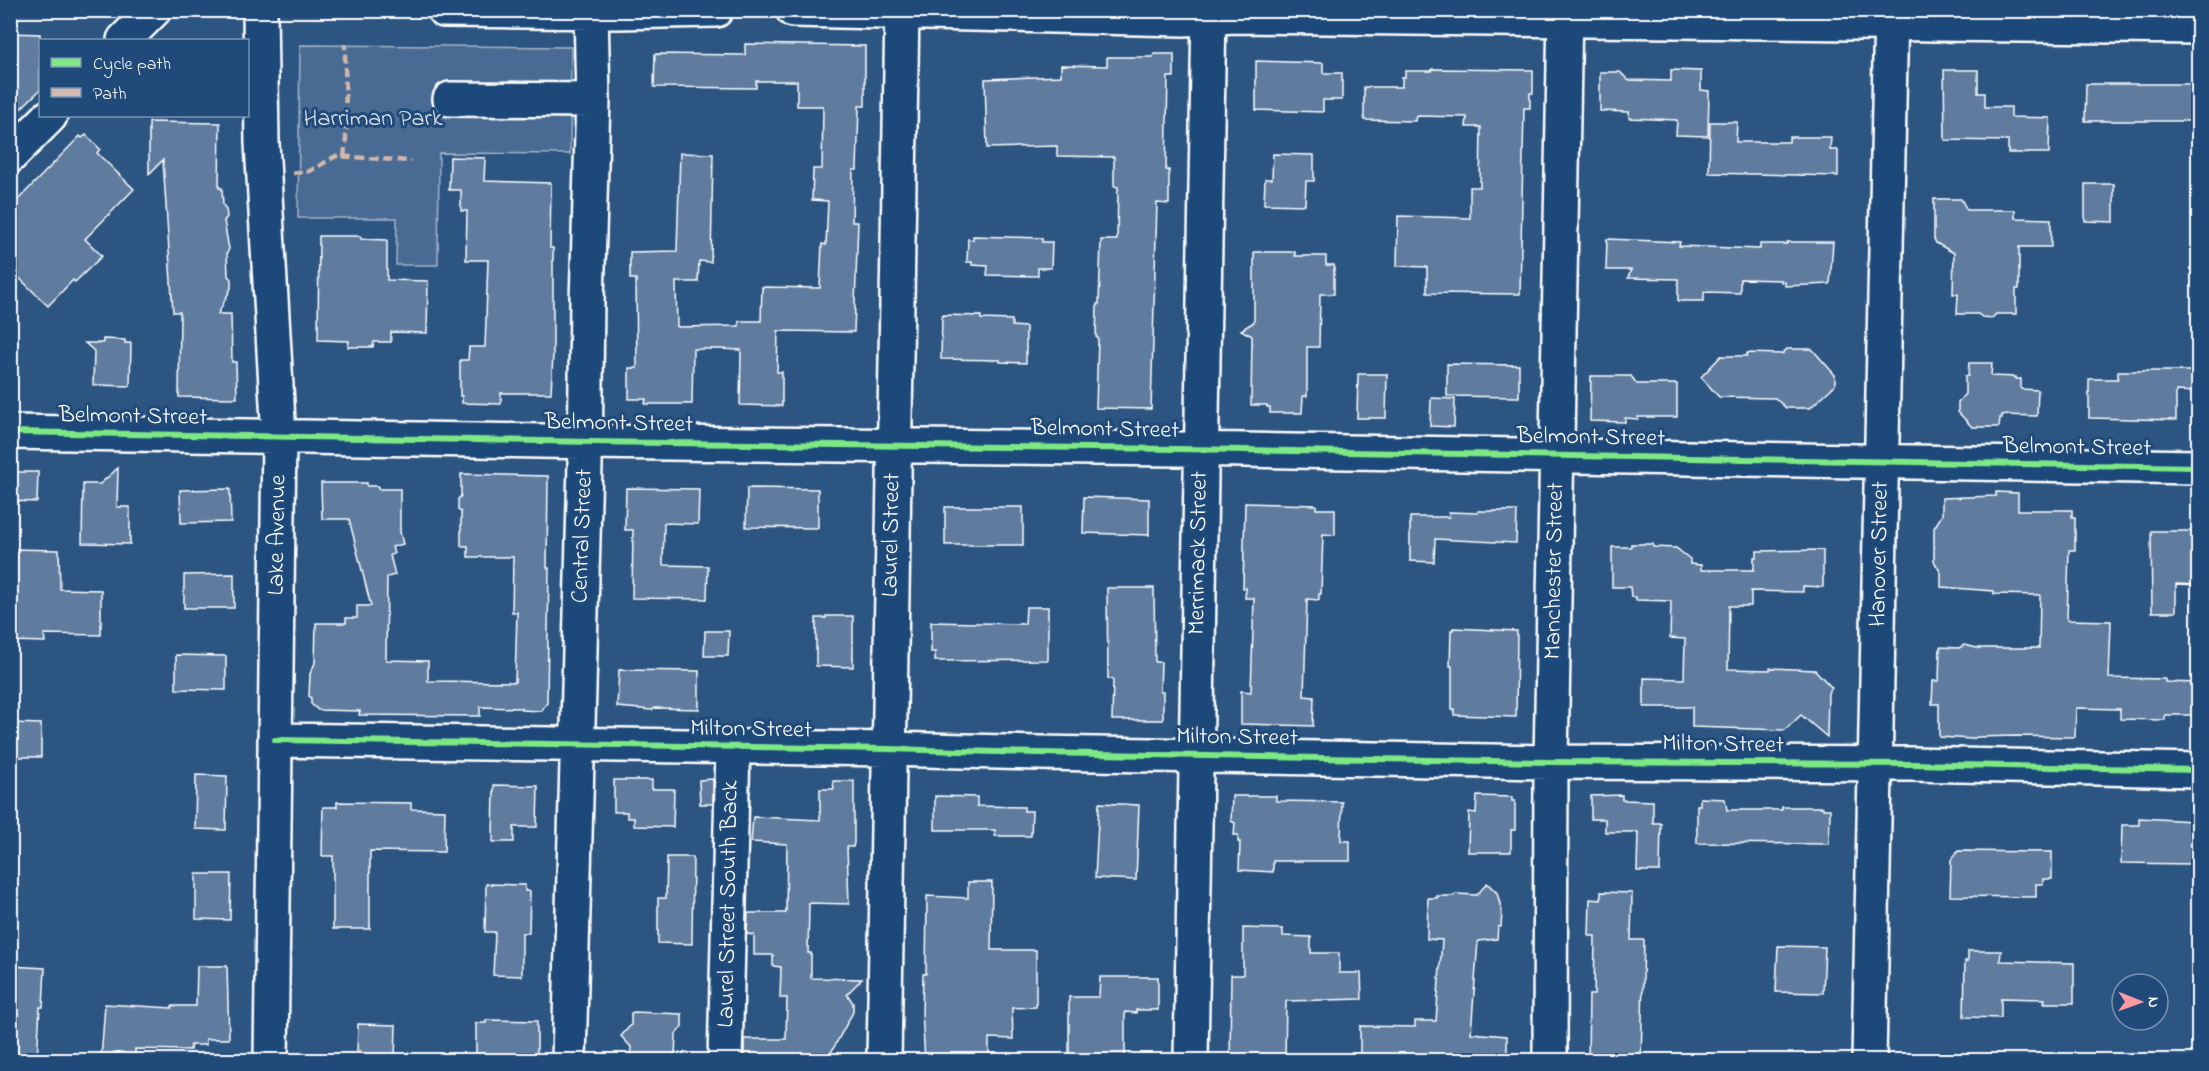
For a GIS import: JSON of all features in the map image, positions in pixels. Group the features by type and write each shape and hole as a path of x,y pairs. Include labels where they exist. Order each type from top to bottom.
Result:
{"street":[{"path":"125,39 154,10"},
{"name":"Lake Avenue","path":"260,10 263,163 279,438 271,1060"},
{"path":"444,10 716,10"},
{"path":"793,10 1183,19 1209,14 1891,17 2199,27"},
{"name":"Central Street","path":"569,1060 586,441 587,301 593,100 591,11"},
{"name":"Laurel Street","path":"884,1060 902,12"},
{"name":"Merrimack Street","path":"1191,1060 1209,14"},
{"name":"Manchester Street","path":"1550,1060 1551,762 1565,16"},
{"name":"Hanover Street","path":"1869,1060 1891,17"},
{"path":"450,99 593,100"},
{"path":"10,156 49,117"},
{"name":"Belmont Street","path":"10,432 2199,467"},
{"name":"Milton Street","path":"275,740 1551,762 1876,764 2199,770"},
{"name":"Laurel Street South Back","path":"725,1060 733,748"}],"green space":[{"name":"Harriman Park","path":"300,45 571,47 570,154 439,153 438,265 396,265 397,218 298,218"}],"building":[{"path":"10,33 40,34 39,91 10,119"},
{"path":"745,44 865,46 865,106 859,106 857,170 853,170 852,222 858,222 854,332 778,331 777,372 782,372 782,406 740,405 741,350 719,349 693,349 692,404 645,404 646,399 629,399 629,368 637,368 636,279 630,279 630,252 677,251 680,153 713,154 711,262 699,261 698,282 676,282 677,327 739,326 739,321 761,321 762,287 820,288 822,244 826,245 828,201 812,200 813,169 822,169 823,106 797,106 797,81 756,81 756,88 654,87 655,54 745,55"},
{"path":"1154,54 1174,54 1174,77 1168,77 1166,170 1169,170 1169,204 1157,203 1151,409 1096,408 1098,338 1096,337 1101,240 1117,240 1118,187 1114,186 1114,157 1057,156 1057,146 987,148 985,79 1061,76 1061,65 1107,66 1107,57 1153,57"},
{"path":"1256,61 1323,63 1323,73 1342,73 1342,100 1323,100 1323,112 1256,110"},
{"path":"1432,69 1533,70 1533,93 1530,93 1530,108 1524,108 1520,294 1427,293 1427,267 1397,266 1398,216 1470,218 1470,187 1480,187 1481,127 1466,127 1467,117 1416,116 1415,121 1364,120 1364,87 1402,87 1402,77 1405,77 1405,71 1432,71"},
{"path":"1671,70 1701,71 1701,90 1709,91 1708,136 1676,135 1677,120 1629,118 1629,112 1600,111 1600,72 1620,72 1628,80 1671,81"},
{"path":"1944,70 1978,70 1978,93 1985,93 1985,107 2011,107 2011,117 2050,118 2049,153 2008,153 2008,141 1945,140"},
{"path":"2086,84 2193,84 2192,121 2085,121"},
{"path":"149,122 220,123 219,188 222,188 223,205 227,217 224,221 229,249 227,253 228,276 231,279 231,288 218,314 231,314 232,362 236,362 237,398 179,397 180,312 173,312 163,160 149,174"},
{"path":"1710,122 1737,122 1736,142 1789,142 1789,137 1831,137 1830,150 1838,150 1838,176 1709,173"},
{"path":"86,135 100,149 97,153 134,189 85,239 102,256 75,282 73,280 48,306 10,269 10,208 80,136 82,138"},
{"path":"1273,154 1314,155 1314,181 1306,181 1305,205 1264,204 1265,179 1272,179"},
{"path":"450,157 485,158 484,181 551,183 553,354 551,393 501,393 501,404 462,403 460,360 468,360 469,347 485,347 488,260 466,260 467,211 461,211 461,190 449,190"},
{"path":"2085,184 2114,184 2114,222 2085,221"},
{"path":"1934,199 1961,199 1967,210 2015,210 2015,218 2051,219 2051,247 2019,247 2019,289 2016,289 2016,314 1996,314 1992,318 1978,314 1957,314 1958,294 1953,294 1954,253 1936,243 1934,239"},
{"path":"319,236 360,236 361,239 387,240 387,280 428,281 427,333 391,332 391,342 374,342 373,347 348,347 349,341 318,340"},
{"path":"973,236 1042,238 1042,242 1052,242 1051,268 1038,268 1038,276 987,275 988,266 972,265 972,262 967,262 968,239 973,240"},
{"path":"1607,239 1680,242 1679,246 1760,249 1760,244 1833,242 1830,284 1785,286 1785,282 1781,280 1740,279 1740,293 1704,292 1704,301 1678,301 1678,279 1628,278 1631,270 1606,270"},
{"path":"1254,252 1295,252 1295,256 1326,256 1326,265 1334,265 1334,294 1320,294 1319,347 1307,347 1307,396 1303,396 1302,413 1270,413 1270,407 1267,405 1251,405 1252,336 1241,330 1254,322"},
{"path":"942,315 1012,320 1012,326 1026,327 1026,363 941,359"},
{"path":"103,339 125,340 125,343 131,343 130,386 93,385 94,351 85,343 103,343"},
{"path":"1787,349 1812,349 1835,375 1835,385 1810,408 1786,408 1775,398 1719,397 1701,377 1721,356 1747,356 1747,353 1782,354"},
{"path":"1969,363 1992,363 1991,376 2016,377 2016,379 2021,379 2021,389 2038,390 2037,416 2002,415 1999,427 1972,427 1958,412 1958,402 1965,394 1965,376 1968,376"},
{"path":"1447,364 1519,365 1519,397 1447,396"},
{"path":"2118,371 2199,371 2199,392 2176,391 2176,420 2089,418 2089,379 2118,379"},
{"path":"1358,374 1387,374 1386,418 1357,418"},
{"path":"1591,376 1631,376 1637,384 1677,384 1677,417 1625,418 1625,422 1590,421"},
{"path":"1431,398 1455,399 1454,427 1430,426"},
{"path":"118,468 117,507 130,507 130,544 82,543 83,484 100,484"},
{"path":"10,472 38,472 37,502 10,501"},
{"path":"461,474 548,476 547,703 541,711 480,707 480,716 359,715 360,711 318,710 311,704 309,696 310,674 315,663 316,623 346,623 346,618 357,618 357,606 371,606 349,519 322,519 321,483 367,483 367,486 378,486 378,489 400,489 400,532 403,544 392,547 394,554 390,555 395,575 387,577 386,660 428,661 428,681 515,682 517,612 512,612 513,557 468,557 468,546 461,546 461,512 458,510 458,499 461,496"},
{"path":"626,488 699,489 698,524 664,523 663,565 708,566 707,599 632,598 633,530 625,530"},
{"path":"747,488 818,489 818,528 746,527"},
{"path":"230,489 231,522 181,523 180,490"},
{"path":"1996,492 2018,493 2018,510 2072,510 2072,517 2075,517 2075,550 2069,550 2067,620 2111,621 2109,678 2165,679 2165,682 2199,683 2199,715 2165,715 2165,720 2120,719 2120,709 2076,708 2075,737 2016,736 1972,739 1939,737 1939,704 1932,704 1933,681 1939,681 1940,647 1959,648 1964,645 1977,648 2039,648 2040,595 1994,594 1994,591 1941,587 1941,573 1934,561 1934,528 1942,515 1942,498 1996,496"},
{"path":"1084,497 1149,499 1149,535 1083,533"},
{"path":"1245,503 1316,505 1316,509 1335,509 1335,535 1323,534 1321,594 1319,594 1319,600 1307,599 1304,696 1314,697 1313,726 1241,724 1241,691 1251,692 1254,598 1245,598 1246,588 1243,588"},
{"path":"945,507 1023,507 1023,545 945,545"},
{"path":"1478,511 1517,511 1516,543 1435,539 1434,562 1410,561 1410,517 1449,517 1449,512 1478,513"},
{"path":"2151,531 2199,531 2199,585 2176,584 2176,612 2152,612"},
{"path":"1631,544 1653,544 1653,547 1676,548 1690,559 1690,564 1701,565 1701,570 1754,570 1754,557 1757,557 1757,551 1823,550 1823,587 1803,586 1803,592 1751,591 1751,606 1729,606 1728,669 1815,670 1832,688 1828,693 1827,737 1801,715 1785,730 1692,727 1692,707 1644,707 1644,678 1684,679 1685,639 1670,638 1671,601 1636,600 1636,597 1631,597 1630,587 1612,587 1612,547 1631,547"},
{"path":"10,549 59,550 60,589 101,590 101,635 44,634 45,642 10,641"},
{"path":"234,574 234,608 184,608 184,575"},
{"path":"1107,588 1154,588 1155,662 1161,662 1160,692 1163,692 1163,720 1112,720 1113,679 1108,679"},
{"path":"1026,607 1048,607 1048,660 935,661 935,652 931,652 931,622 1025,624"},
{"path":"826,616 853,616 853,667 816,666 816,618 826,618"},
{"path":"1453,628 1517,631 1516,717 1454,715 1452,666 1450,666 1451,630"},
{"path":"705,631 729,631 728,656 704,656"},
{"path":"176,655 226,656 226,690 176,689"},
{"path":"619,670 699,671 699,709 655,708 652,710 617,707"},
{"path":"10,723 41,724 41,757 10,757"},
{"path":"196,775 227,776 226,830 195,829"},
{"path":"713,779 713,804 700,804 699,780"},
{"path":"614,780 652,780 652,789 674,789 673,827 634,826 634,818 627,818 627,812 614,812"},
{"path":"833,781 854,781 854,843 853,847 847,847 849,904 809,903 808,953 811,953 811,978 862,979 847,994 853,1003 853,1012 827,1060 744,1060 744,1039 786,1039 787,998 780,998 781,967 773,966 773,955 754,955 754,935 747,934 748,913 786,913 787,844 751,842 753,817 820,820 820,789 834,789"},
{"path":"494,785 538,786 537,827 514,827 514,842 493,842"},
{"path":"1622,795 1622,800 1653,801 1653,823 1661,823 1660,871 1637,871 1638,832 1605,832 1605,819 1591,819 1591,796"},
{"path":"935,796 977,797 977,806 1024,807 1024,811 1032,811 1031,836 995,836 995,830 935,830"},
{"path":"1232,796 1276,796 1276,801 1342,802 1341,841 1350,841 1350,861 1273,861 1273,872 1239,870 1240,842 1238,842 1238,835 1234,835 1235,823 1231,821"},
{"path":"1477,796 1512,797 1512,801 1515,801 1515,830 1511,830 1511,852 1468,852 1469,812 1476,813"},
{"path":"1700,798 1725,799 1727,810 1782,810 1782,807 1830,809 1829,844 1697,843 1697,805 1700,805"},
{"path":"337,802 411,803 411,809 445,810 444,852 370,851 370,929 333,929 333,856 322,856 323,807 337,807"},
{"path":"1099,803 1139,805 1136,880 1095,878"},
{"path":"2139,818 2193,821 2192,864 2121,863 2122,825 2139,825"},
{"path":"1958,851 2052,852 2052,879 2043,879 2043,884 2036,884 2036,897 1950,896 1951,860"},
{"path":"667,857 693,857 692,944 658,943 658,898 666,898"},
{"path":"196,874 231,874 230,920 196,919"},
{"path":"968,882 992,882 991,950 1036,950 1036,1007 1012,1008 1013,1039 989,1038 989,1057 980,1057 980,1060 925,1060 922,1013 923,974 926,974 927,896 968,898"},
{"path":"1487,883 1497,893 1502,911 1501,927 1498,927 1497,939 1478,941 1471,1033 1507,1036 1507,1060 1360,1060 1360,1026 1415,1027 1415,1021 1436,1021 1442,940 1427,939 1428,898 1456,894 1477,895"},
{"path":"486,884 525,885 525,891 530,891 529,933 522,933 522,976 493,975 495,932 485,932"},
{"path":"1601,892 1632,893 1631,940 1644,940 1641,1060 1588,1060 1589,995 1594,995 1595,936 1589,936 1590,899 1601,900"},
{"path":"1243,928 1283,929 1283,936 1311,937 1311,953 1339,953 1339,973 1361,973 1362,999 1286,1001 1285,1060 1230,1060 1231,975 1243,975"},
{"path":"1778,946 1825,947 1823,993 1776,992"},
{"path":"1968,951 2001,951 2000,961 2074,963 2074,1003 2044,1003 2045,999 2001,998 2001,1018 1964,1017 1965,961 1968,961"},
{"path":"10,966 45,968 37,1060 10,1059"},
{"path":"197,966 227,966 229,1039 206,1039 206,1045 191,1045 190,1050 135,1049 135,1060 101,1060 105,1004 172,1008 172,1006 196,1006"},
{"path":"1100,977 1158,977 1158,1010 1125,1012 1125,1060 1069,1060 1069,997 1099,997"},
{"path":"631,1013 682,1014 682,1027 676,1034 675,1057 667,1056 667,1060 630,1059 631,1047 621,1036 631,1025"},
{"path":"486,1020 537,1021 537,1060 476,1060 476,1023 486,1023"},
{"path":"358,1024 396,1025 395,1060 360,1058 360,1051 357,1051"}],"marked path":[{"path":"344,157 346,139 345,44"},
{"path":"293,173 310,171 336,156 411,161"}],"cycle path":[{"path":"10,432 2198,467"},
{"path":"275,740 1551,762 1911,764 2198,770"}]}
